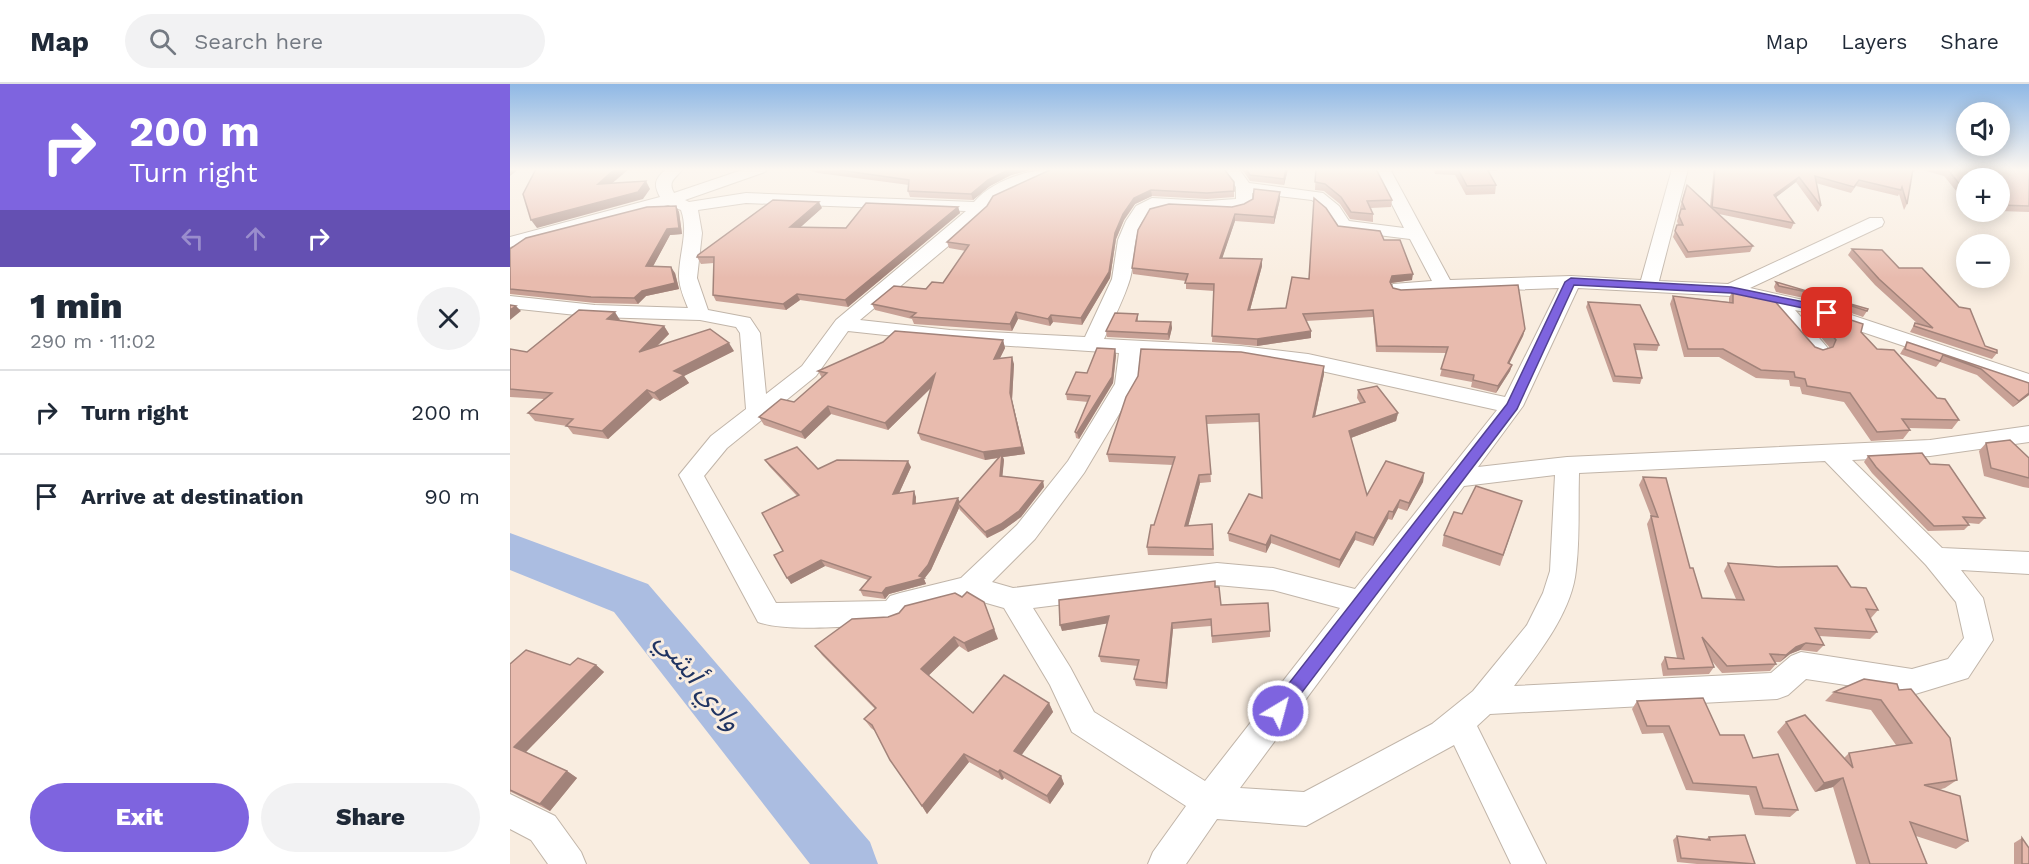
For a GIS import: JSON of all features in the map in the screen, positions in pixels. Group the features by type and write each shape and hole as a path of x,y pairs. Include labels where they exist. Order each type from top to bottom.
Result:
{"street":[{"path":"510,242 668,205"},
{"path":"681,205 693,216 694,241 688,279 700,314"},
{"path":"939,205 981,207"},
{"path":"1092,344 1121,279 1134,221 1149,205"},
{"path":"1196,205 1214,205"},
{"path":"1328,205 1344,226 1415,234"},
{"path":"1400,205 1444,286"},
{"path":"1648,287 1670,205"},
{"path":"981,207 965,223 843,324 808,370 719,442 691,475 768,614 892,612 900,604 969,587 1013,598 1217,574 1273,579 1361,602"},
{"path":"1731,290 1876,222"},
{"path":"1166,864 1209,802 1512,406 1571,282"},
{"path":"1400,288 1571,282 1731,290 1805,306 2029,381"},
{"path":"1776,300 1820,350"},
{"path":"510,302 595,311 700,314 743,322 750,333 757,412"},
{"path":"843,324 950,336 1130,348 1241,352 1308,361 1512,406"},
{"path":"969,587 1026,532 1076,467 1126,384 1130,348"},
{"path":"1456,478 1567,465 1929,448 2029,434"},
{"path":"1484,701 1777,686 1802,665 1912,682 1958,669 1979,640 1969,598 1935,558 1832,454"},
{"path":"1013,598 1060,676 1083,722 1209,802 1306,809 1459,723 1484,701 1537,634 1557,593 1563,572 1567,465"},
{"path":"1935,558 2029,563"},
{"path":"1459,723 1529,864"},
{"path":"511,813 543,828 569,864"}],"building":[{"path":"527,205 587,205 531,220"},
{"path":"766,205 815,205 790,227 846,228 864,205 958,207 845,300 797,294 783,304 713,295 714,257 697,257"},
{"path":"1129,205 1115,233 1109,272 1081,318 1051,315 1048,319 1016,312 1010,324 911,317 916,313 872,304 894,286 926,289 932,282 943,283 969,245 947,242 987,206"},
{"path":"1164,205 1277,205 1274,217 1235,214 1220,258 1262,259 1248,310 1286,308 1292,277 1309,279 1314,205 1323,205 1338,226 1380,231 1384,240 1400,240 1413,274 1392,276 1390,282 1393,288 1401,290 1518,285 1525,329 1508,363 1512,365 1498,386 1473,380 1474,375 1441,369 1448,347 1377,346 1373,310 1303,314 1311,331 1257,339 1212,336 1214,284 1185,283 1188,274 1132,268 1138,230 1150,209"},
{"path":"1347,205 1369,205 1373,214 1351,212"},
{"path":"1683,205 1709,205 1753,246 1688,252 1675,231 1677,225 1683,225 1679,216 1681,209 1685,209"},
{"path":"1781,205 1794,223 1712,207"},
{"path":"676,206 679,228 667,229 646,266 671,267 675,283 642,291 634,298 591,297 510,289 510,249 526,238 647,207"},
{"path":"1852,249 1882,250 1899,268 1922,268 1959,307 1970,309 1985,346 1997,350 1997,353 1914,326 1915,323 1933,328 1879,279"},
{"path":"1776,282 1868,309 1867,311 1816,294 1779,286"},
{"path":"1733,290 1772,298 1815,347 1823,350 1833,347 1836,340 1806,305 1863,324 1861,332 1877,349 1894,350 1937,398 1945,399 1959,420 1902,419 1910,430 1877,432 1850,393 1807,386 1805,379 1795,377 1794,372 1761,370 1723,349 1688,349 1673,296 1733,303"},
{"path":"1588,302 1640,305 1659,345 1634,344 1642,378 1615,376"},
{"path":"579,310 615,312 607,319 664,326 639,352 710,329 729,343 674,371 684,375 654,393 647,390 602,431 566,426 573,419 528,413 552,393 510,389 510,349 527,352"},
{"path":"1115,313 1138,314 1136,321 1171,322 1168,334 1106,331"},
{"path":"895,331 1003,340 994,359 1012,357 1010,393 1022,447 983,452 918,433 935,374 885,423 828,406 801,432 759,417 781,399 794,402 827,373 818,371 883,342"},
{"path":"1907,342 2029,383 2029,393 2019,401 1981,369 1943,355 1940,361 1905,349"},
{"path":"1097,348 1115,349 1112,377 1077,433 1075,432 1090,396 1066,394 1076,372 1087,373"},
{"path":"1141,349 1241,352 1324,366 1313,417 1365,402 1358,390 1377,386 1398,413 1349,431 1367,495 1386,461 1424,473 1409,503 1400,500 1393,512 1389,511 1374,538 1356,532 1340,560 1271,535 1266,545 1228,533 1249,494 1262,498 1259,414 1206,416 1211,474 1199,475 1185,526 1212,524 1213,549 1147,547 1151,525 1154,525 1175,457 1107,454 1126,397 1138,376"},
{"path":"2010,440 2029,458 2029,478 1991,468 1986,443"},
{"path":"797,447 818,469 837,460 908,461 893,494 914,491 913,504 958,498 928,565 919,576 924,578 886,588 882,593 860,590 871,577 821,560 787,578 774,555 783,551 762,513 799,495 765,460"},
{"path":"1922,453 1930,464 1949,465 1985,518 1963,517 1969,525 1934,526 1868,456"},
{"path":"1002,454 1000,476 1043,481 1019,511 985,532 958,504"},
{"path":"1643,477 1666,478 1690,568 1693,568 1702,598 1744,600 1728,563 1778,567 1837,566 1851,587 1866,588 1878,610 1866,609 1877,632 1815,628 1824,645 1806,643 1786,655 1770,654 1776,664 1727,666 1702,637 1714,667 1668,669 1665,657 1684,659 1651,516 1658,517"},
{"path":"1476,486 1522,501 1503,555 1444,535 1454,512 1462,514"},
{"path":"1215,581 1215,587 1219,587 1221,605 1268,603 1270,631 1212,636 1211,619 1172,623 1166,683 1134,679 1139,660 1099,656 1109,616 1060,625 1059,600"},
{"path":"967,592 984,602 994,629 964,643 954,637 921,669 973,713 1004,675 1049,703 1014,751 1061,776 1047,796 1000,770 998,772 964,754 922,806 890,760 872,725 864,719 876,708 815,646 852,619 888,617 899,613 905,606 955,593 962,597"},
{"path":"526,650 570,665 578,658 596,665 514,747 567,771 540,804 510,790 510,664"},
{"path":"1864,679 1897,684 1899,690 1911,689 1950,738 1957,780 1924,785 1960,796 1968,841 1910,822 1927,864 1870,864 1843,778 1824,783 1786,722 1805,715 1853,768 1849,753 1912,743 1881,700 1834,692"},
{"path":"1703,698 1720,735 1744,735 1753,758 1778,754 1798,810 1763,808 1756,787 1693,783 1669,726 1647,726 1637,701"},
{"path":"1745,835 1755,864 1681,858 1677,836 1710,840 1709,837"},
{"path":"2022,838 2029,848 2029,864 2022,864"}],"waterway":[{"name":"وادي أبشي","path":"510,551 631,598 848,864"}],"route":[{"path":"1278,711 1512,406 1571,282 1731,290 1827,313"}]}
